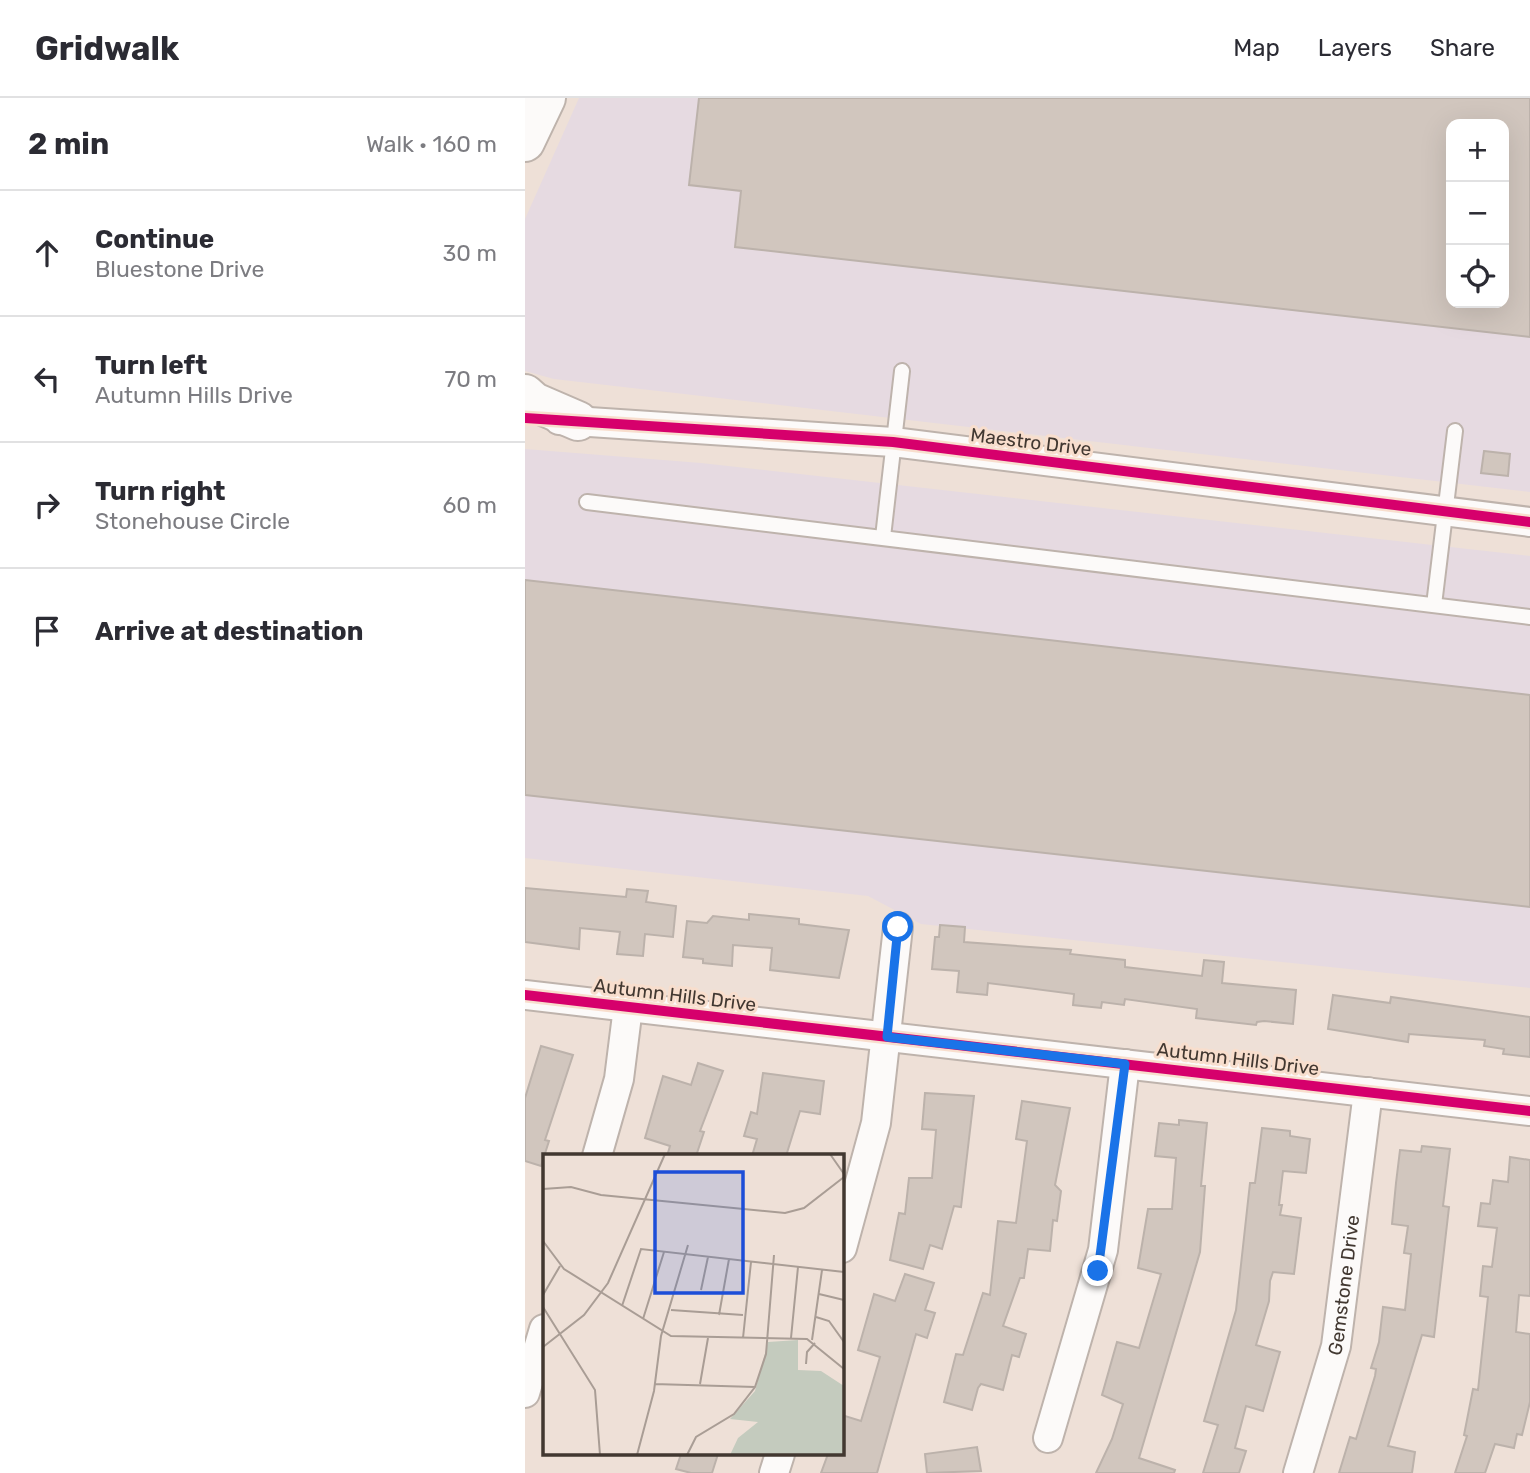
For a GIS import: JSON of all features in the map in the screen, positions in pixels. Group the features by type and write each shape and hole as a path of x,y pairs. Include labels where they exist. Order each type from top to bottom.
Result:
{"main road":[{"path":"525,142 546,98"},
{"path":"525,394 534,402 578,421"}],"street":[{"name":"Maestro Drive","path":"525,418 893,442 1530,522"},
{"path":"843,1244 876,1124 898,927"},
{"name":"Autumn Hills Drive","path":"525,995 1530,1111"},
{"path":"598,1154 619,1079 628,1007"},
{"path":"1048,1438 1103,1250 1125,1064"},
{"name":"Gemstone Drive","path":"1298,1473 1336,1346 1368,1092"},
{"path":"525,1393 543,1332"},
{"path":"774,1473 779,1456"}],"lane":[{"path":"883,537 902,371"},
{"path":"1434,605 1455,431"},
{"path":"587,502 1530,617"}],"shaded area":[{"path":"579,98 1530,98 1530,492 554,379 525,371 525,219"},
{"path":"525,449 701,463 1530,556 1530,988 921,924 868,896 525,858"}],"building":[{"path":"699,98 1530,98 1530,337 735,247 741,191 689,185"},
{"path":"1484,451 1510,454 1508,476 1481,473"},
{"path":"525,580 1530,695 1530,907 525,795"},
{"path":"525,888 626,897 627,889 648,891 646,902 676,906 673,937 645,934 643,956 617,954 620,932 580,928 579,949 525,942"},
{"path":"749,914 799,919 799,924 849,930 839,978 770,970 772,948 733,945 732,966 703,963 703,959 683,957 687,921 707,923 713,916 749,920"},
{"path":"940,925 965,927 964,942 1071,950 1070,954 1125,960 1125,967 1202,976 1204,960 1224,962 1222,983 1296,990 1293,1024 1264,1021 1257,1022 1256,1025 1196,1018 1197,1009 1125,999 1124,1005 1102,1002 1101,1008 1073,1005 1074,994 988,983 987,995 957,992 959,971 932,969 935,937 939,937"},
{"path":"1333,995 1390,1003 1391,997 1530,1017 1530,1057 1503,1054 1504,1049 1484,1046 1485,1040 1409,1034 1408,1042 1328,1029"},
{"path":"541,1046 573,1055 545,1140 549,1141 541,1166 525,1161 525,1098"},
{"path":"698,1063 723,1071 700,1131 704,1132 697,1154 668,1154 670,1146 645,1138 663,1076 691,1085"},
{"path":"763,1073 824,1081 820,1114 800,1111 787,1154 753,1154 757,1139 744,1136 751,1112 757,1114"},
{"path":"925,1093 974,1096 961,1207 954,1206 942,1249 930,1245 923,1269 890,1260 899,1213 905,1214 909,1178 932,1178 936,1130 922,1129"},
{"path":"1022,1101 1070,1108 1055,1185 1061,1191 1057,1221 1053,1220 1050,1251 1028,1249 1024,1278 1020,1278 1003,1326 1026,1334 1019,1357 1012,1355 1003,1390 981,1384 972,1410 944,1402 956,1354 963,1355 983,1293 990,1295 998,1221 1016,1223 1027,1141 1016,1139"},
{"path":"1179,1120 1207,1123 1201,1186 1205,1186 1200,1252 1139,1458 1175,1470 1174,1473 1096,1473 1112,1439 1123,1404 1102,1395 1117,1342 1139,1348 1161,1274 1138,1268 1148,1209 1172,1209 1176,1158 1155,1156 1159,1123 1179,1125"},
{"path":"1262,1128 1290,1131 1290,1136 1310,1139 1306,1173 1283,1171 1280,1215 1301,1218 1294,1274 1273,1272 1270,1281 1269,1301 1256,1345 1280,1352 1263,1411 1246,1406 1235,1448 1246,1451 1239,1473 1203,1473 1218,1425 1204,1421 1236,1310 1250,1183 1255,1183"},
{"path":"1422,1146 1450,1149 1443,1206 1449,1207 1434,1337 1422,1335 1388,1446 1415,1452 1412,1473 1339,1473 1350,1437 1356,1439 1375,1376 1376,1369 1371,1368 1379,1342 1383,1307 1405,1310 1411,1254 1404,1253 1408,1226 1392,1224 1396,1183 1400,1150 1421,1152"},
{"path":"1510,1157 1530,1160 1530,1296 1519,1295 1516,1332 1530,1334 1530,1402 1522,1435 1517,1434 1514,1448 1495,1444 1485,1473 1455,1473 1467,1436 1464,1435 1473,1389 1478,1390 1488,1297 1480,1296 1483,1266 1492,1267 1497,1228 1478,1226 1481,1203 1490,1204 1493,1180 1508,1182"},
{"path":"905,1274 934,1283 925,1310 935,1313 927,1338 916,1334 877,1473 821,1473 827,1456 843,1456 843,1415 861,1421 871,1388 880,1357 858,1350 874,1294 895,1301"},
{"path":"977,1447 981,1471 927,1473 925,1454"},
{"path":"680,1456 717,1456 712,1473 691,1473 676,1469"}],"cycle path":[{"path":"525,418 893,442 1530,522"},
{"path":"525,995 1530,1111"}],"route":[{"path":"898,927 887,1037 1125,1064 1103,1250 1098,1271"}]}
